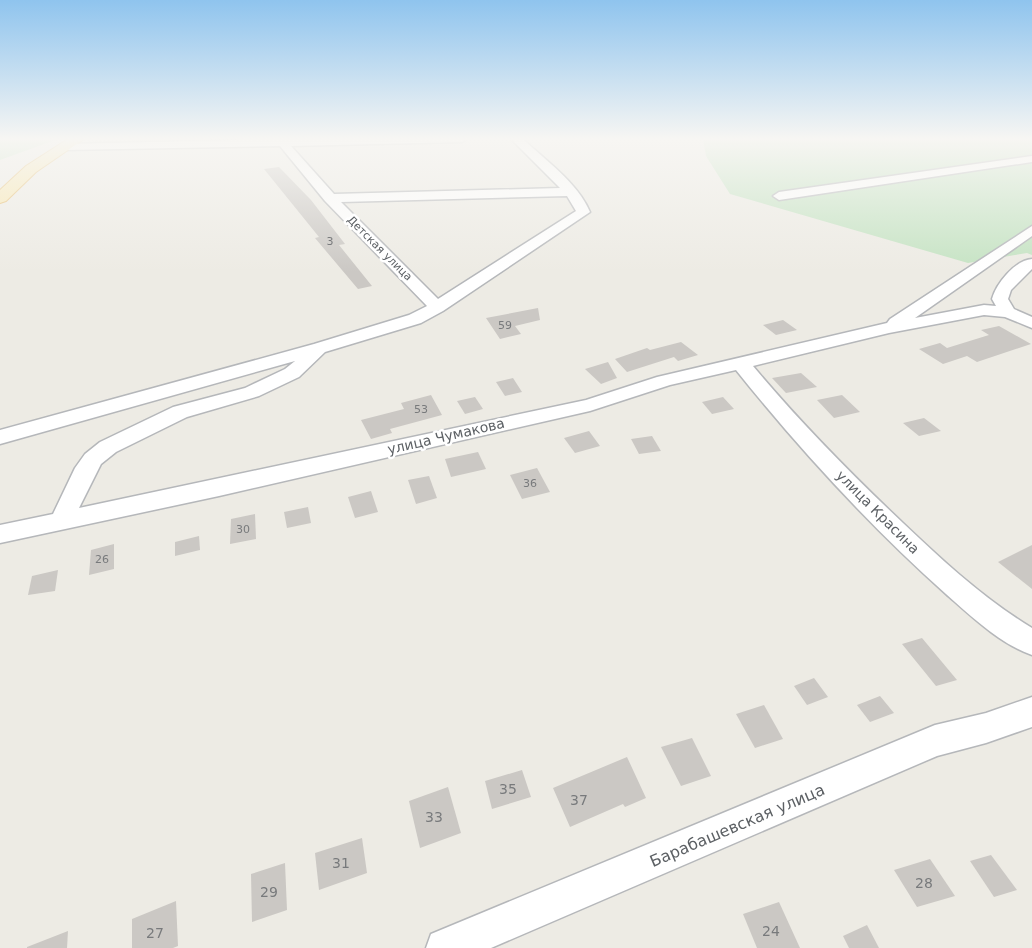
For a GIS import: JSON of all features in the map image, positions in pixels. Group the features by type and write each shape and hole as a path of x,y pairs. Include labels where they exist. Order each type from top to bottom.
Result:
{"main road":[{"path":"0,198 14,183"}],"street":[{"name":"Детская улица","path":"317,183 437,307"},
{"path":"0,436 396,326 437,307 579,216 583,212 583,207 561,183"},
{"path":"779,196 866,183"},
{"path":"330,198 570,192"},
{"path":"889,328 1032,230"},
{"path":"1032,264 1028,264 1003,289 1000,299 1008,312 1032,323"},
{"name":"улица Чумакова","path":"0,534 590,405 664,381 889,328 984,310 1008,312"},
{"path":"61,522 83,474 93,459 108,447 180,412 252,392 266,386 292,373 320,348"},
{"name":"улица Красина","path":"741,363 774,404 858,495 950,583 1032,643"},
{"name":"Барабашевская улица","path":"446,948 935,741 986,728 1032,712"}],"green space":[{"path":"723,183 1032,183 1032,255 1027,253 968,263 730,194"}],"building":[{"path":"276,183 295,183 311,200 345,244 339,245 372,286 358,289 315,238 319,237"},
{"path":"538,308 540,320 515,326 521,334 500,339 486,318"},
{"path":"783,320 797,330 776,335 763,325"},
{"path":"999,326 1031,344 977,362 967,356 943,364 919,349 940,343 947,348 989,335 981,330"},
{"path":"681,342 698,355 678,361 674,357 627,372 615,359 647,348 650,350"},
{"path":"608,362 617,378 601,384 585,369"},
{"path":"801,373 817,387 786,393 772,378"},
{"path":"513,378 522,392 505,396 496,382"},
{"path":"431,395 442,415 390,429 392,433 371,439 361,420 404,409 401,403"},
{"path":"842,395 860,412 834,418 817,400"},
{"path":"475,397 483,409 465,414 457,401"},
{"path":"723,397 734,409 712,414 702,402"},
{"path":"924,418 941,431 919,436 903,423"},
{"path":"589,431 600,446 575,453 564,438"},
{"path":"652,436 661,451 639,454 631,439"},
{"path":"478,452 486,469 451,477 445,459"},
{"path":"537,468 550,492 522,499 510,475"},
{"path":"429,476 437,498 416,504 408,480"},
{"path":"371,491 378,512 355,518 348,497"},
{"path":"308,507 311,523 287,528 284,512"},
{"path":"255,514 256,539 230,544 231,519"},
{"path":"199,536 200,550 175,556 175,542"},
{"path":"114,544 114,569 89,575 91,550"},
{"path":"1032,545 1032,589 998,562"},
{"path":"58,570 55,591 28,595 32,576"},
{"path":"922,638 957,680 936,686 902,644"},
{"path":"814,678 828,697 807,705 794,686"},
{"path":"880,696 894,713 870,722 857,705"},
{"path":"764,705 783,739 755,748 736,714"},
{"path":"692,738 711,776 681,786 661,747"},
{"path":"627,757 646,798 625,807 623,804 570,827 553,788"},
{"path":"522,770 531,797 492,809 485,781"},
{"path":"448,787 461,833 420,848 409,801"},
{"path":"362,838 367,873 319,890 315,853"},
{"path":"991,855 1017,890 994,897 970,861"},
{"path":"930,859 955,896 917,907 894,870"},
{"path":"285,863 287,910 252,922 251,874"},
{"path":"176,901 178,946 173,948 132,948 132,919"},
{"path":"779,902 800,948 757,948 743,914"},
{"path":"867,925 879,948 849,948 843,936"},
{"path":"68,931 67,948 27,948 27,947"}]}
